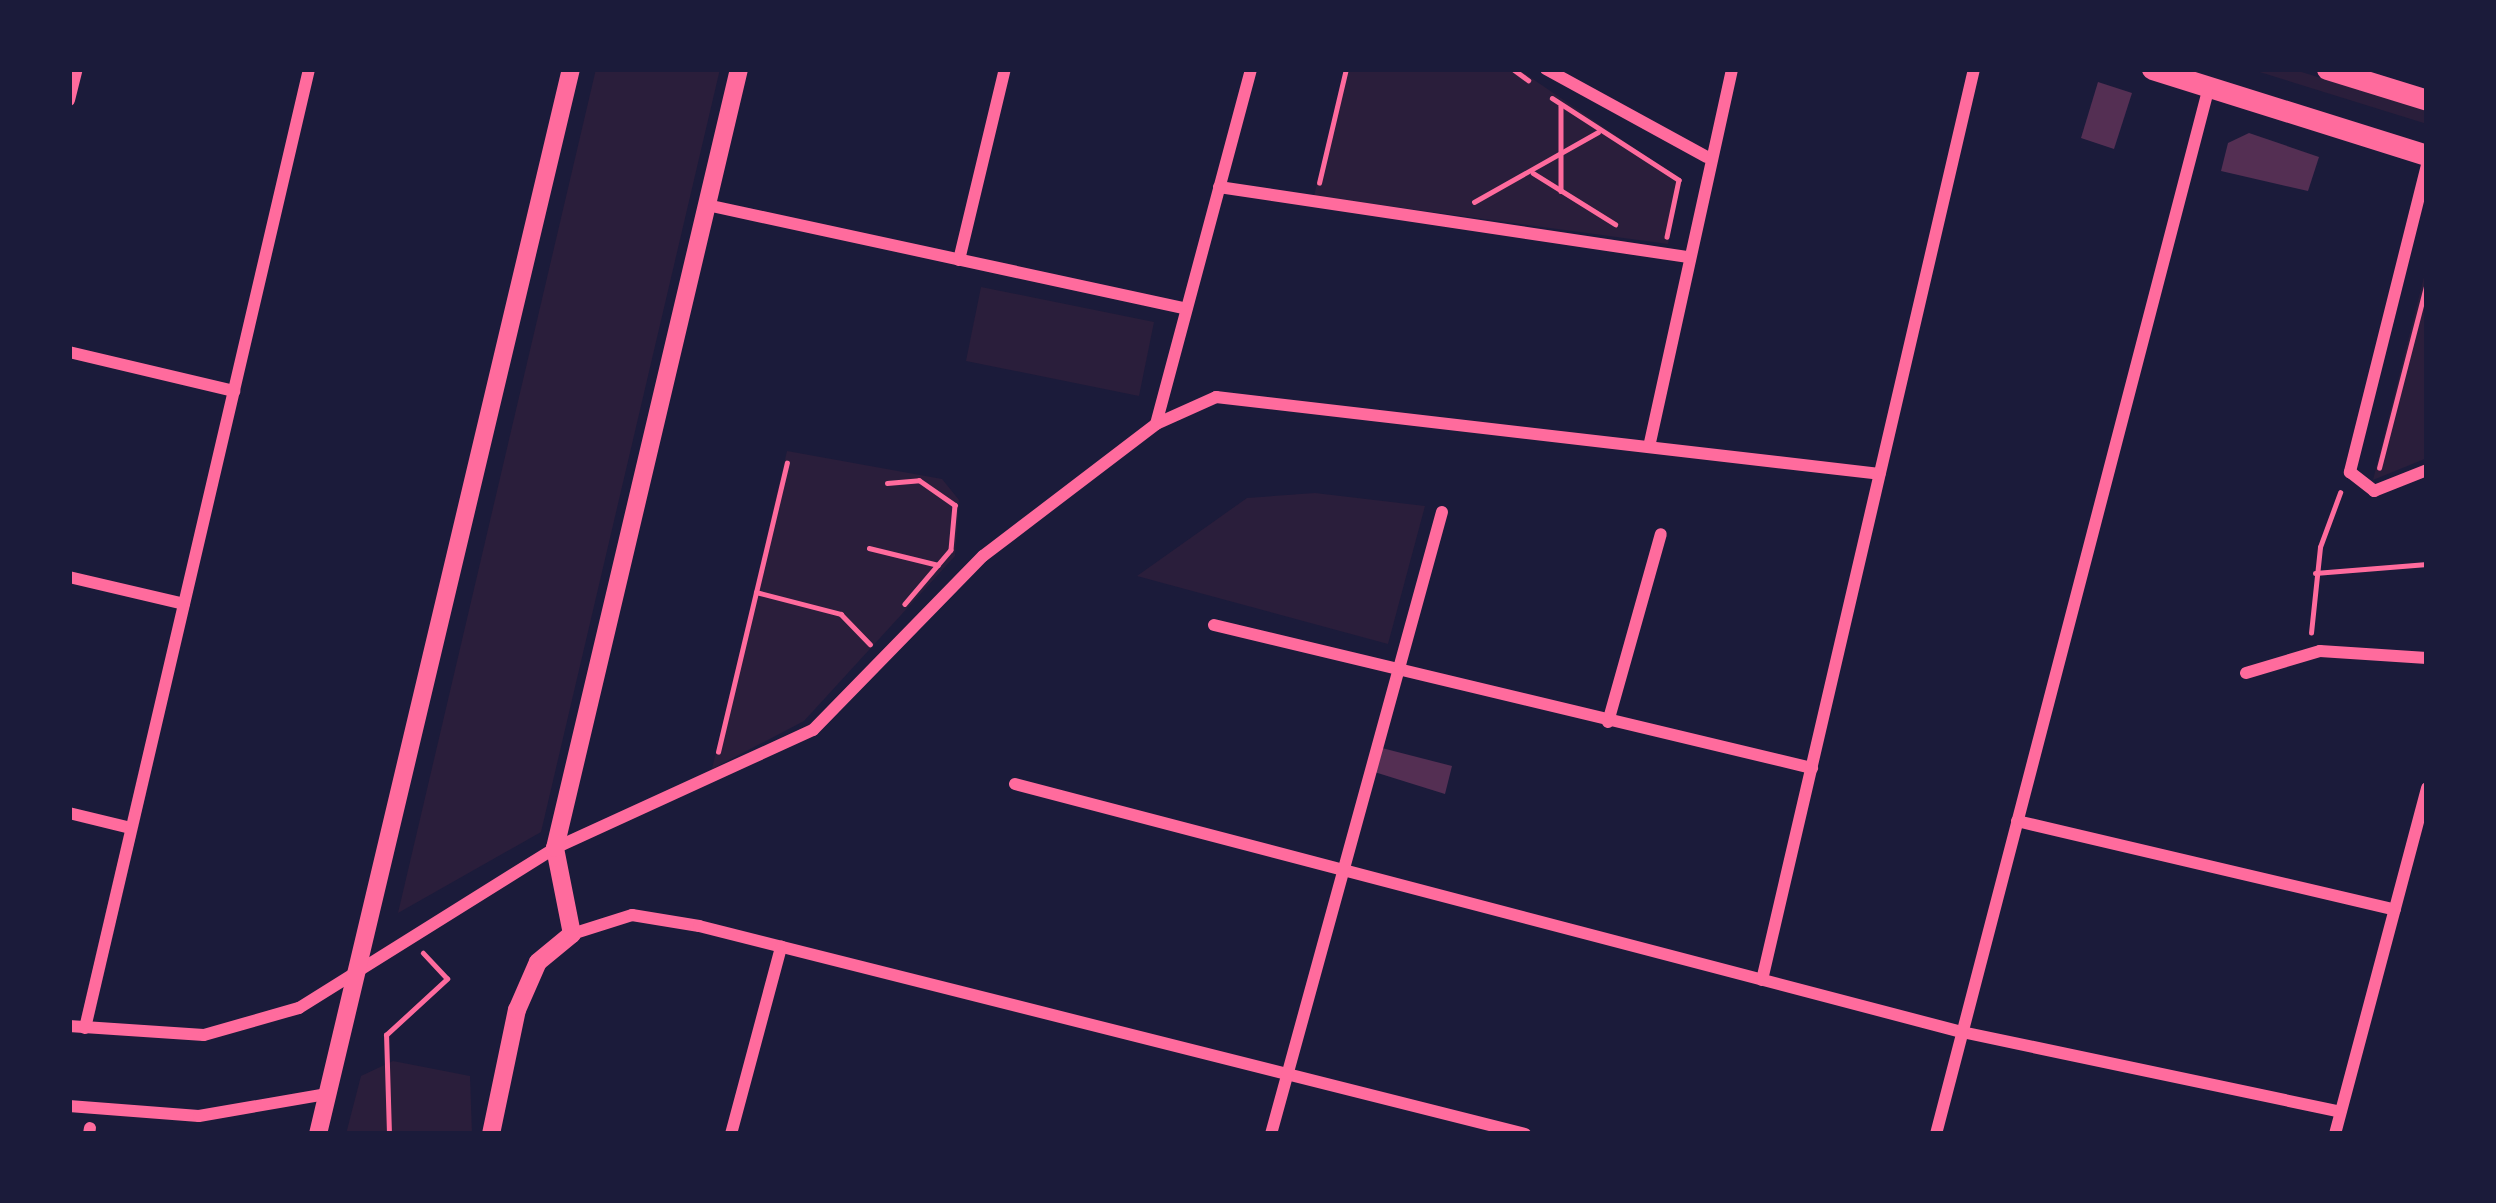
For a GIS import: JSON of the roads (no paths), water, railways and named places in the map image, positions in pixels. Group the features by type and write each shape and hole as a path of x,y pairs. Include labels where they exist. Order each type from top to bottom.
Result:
{"main road":[{"path":"2152,69 2427,155"},
{"path":"2327,69 2427,100"}],"street":[{"path":"69,100 76,69"},
{"path":"85,1028 309,69"},
{"path":"318,1134 572,69"},
{"path":"572,934 556,848 739,69"},
{"path":"959,260 1005,69"},
{"path":"1156,424 1251,69"},
{"path":"1546,69 1707,157"},
{"path":"1648,447 1707,157 1732,69"},
{"path":"1762,980 1973,69"},
{"path":"1936,1134 2209,87"},
{"path":"2427,165 2350,472 2358,486 2427,470"},
{"path":"1219,188 1687,257"},
{"path":"707,205 1186,309"},
{"path":"69,352 234,391"},
{"path":"69,1026 204,1035 299,1008 359,963 556,848 813,730 983,556 1156,424 1216,397 1880,474"},
{"path":"1270,1134 1442,512"},
{"path":"1608,722 1661,534"},
{"path":"69,577 184,604"},
{"path":"1214,625 1812,768"},
{"path":"2246,673 2311,653 2427,658"},
{"path":"1015,784 1962,1032 2340,1112"},
{"path":"2335,1134 2427,788"},
{"path":"69,813 131,828"},
{"path":"2017,820 2395,910"},
{"path":"491,1134 517,1010 538,962 572,934 632,915 699,926 1286,1078 1525,1134"},
{"path":"731,1134 781,947"},
{"path":"69,1106 200,1116 327,1094"}]}
